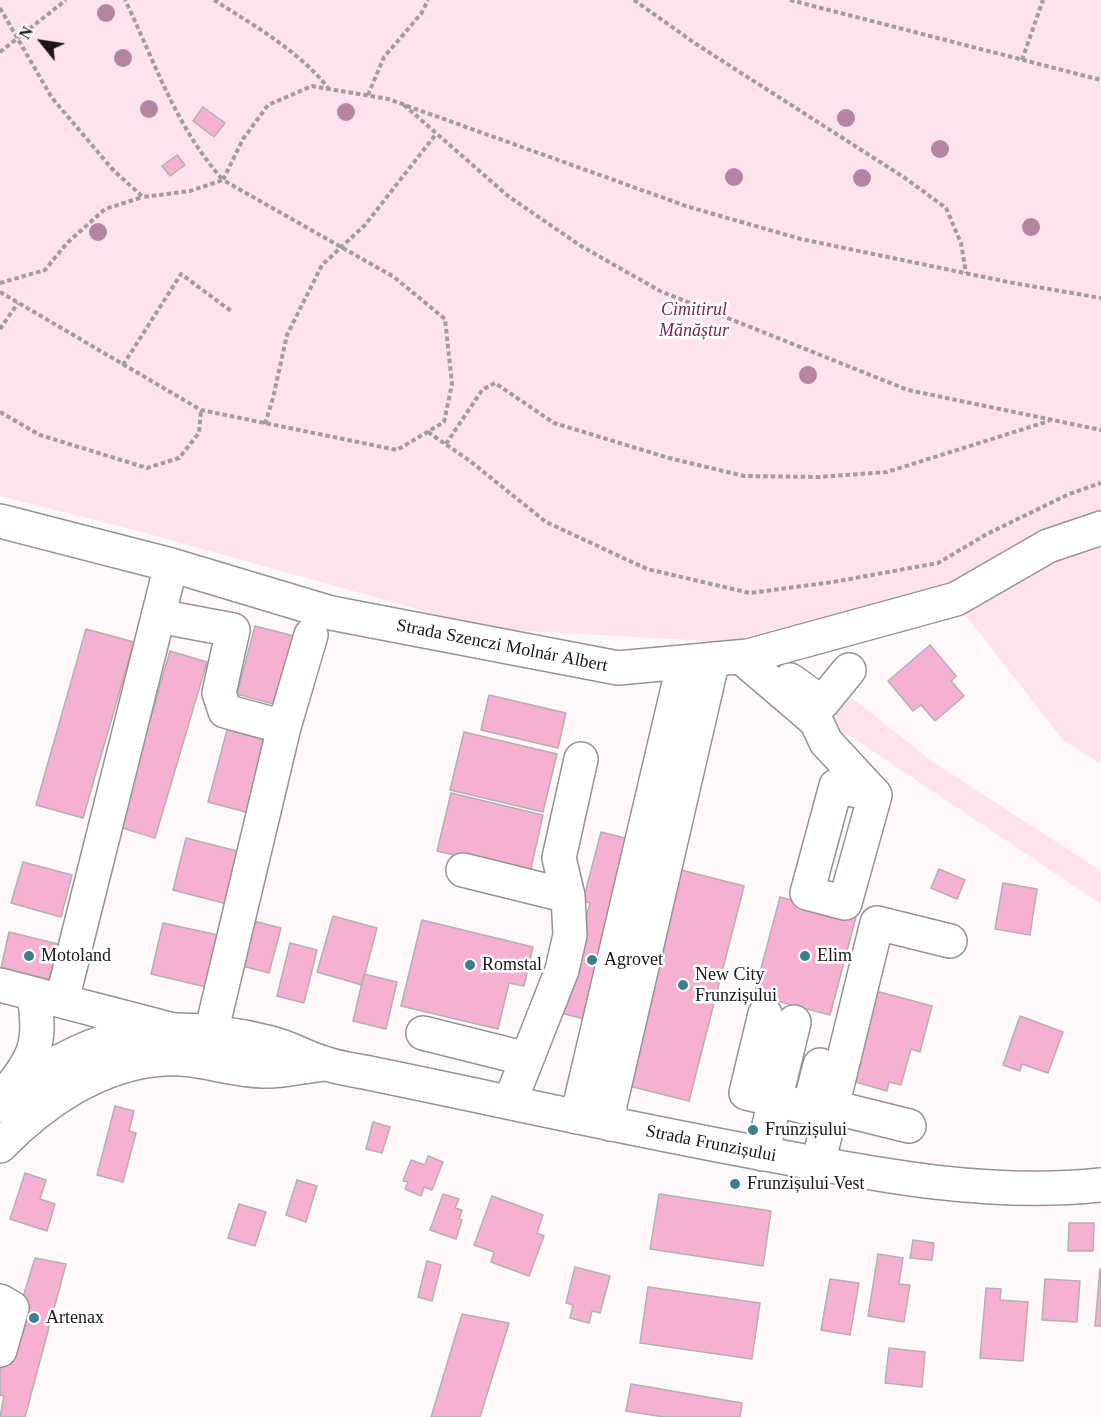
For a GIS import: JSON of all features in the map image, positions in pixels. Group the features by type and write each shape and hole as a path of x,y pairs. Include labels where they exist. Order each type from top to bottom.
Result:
{"main road":[{"name":"Strada Szenczi Molnár Albert","path":"0,521 171,565 331,613 618,668 723,658 956,599 1048,546 1101,528"},
{"path":"48,997 159,616 171,565"},
{"path":"159,616 233,630 219,693 225,711 284,727"},
{"path":"211,1033 284,727 311,635"},
{"path":"723,658 822,703 849,670"},
{"path":"723,658 816,721 825,742 875,795"},
{"path":"577,1117 723,658"},
{"path":"610,1124 610,1105 723,658"},
{"path":"510,1102 562,970 570,935 568,896 559,858 581,759"},
{"path":"463,870 568,896"},
{"path":"818,1164 877,923 950,940"},
{"name":"Strada Frunzișului","path":"0,985 174,1030 274,1043 325,1064 762,1154 966,1187 1066,1189 1101,1185"},
{"name":"Strada Frunzișului","path":"0,1103 30,1063 48,997"},
{"path":"780,1018 746,1092 809,1108 828,1033"},
{"name":"Strada Frunzișului","path":"0,1103 48,1067 81,1050 138,1034 174,1030"},
{"path":"423,1033 527,1059"},
{"name":"Strada Frunzișului","path":"0,1146 43,1108 76,1085 106,1071 137,1062 164,1058 267,1071 325,1064"},
{"path":"762,1154 776,1100"},
{"path":"832,1107 909,1126"},
{"path":"0,1301 12,1308 0,1350"}],"path":[{"path":"0,52 66,0"},
{"path":"0,292 201,410 397,450 444,422 452,384 445,319 394,277 223,180 201,156 165,93 125,0"},
{"path":"214,0 260,29 315,70 330,89"},
{"path":"368,95 384,57 421,14 428,0"},
{"path":"634,0 696,44 905,178 946,208 961,243 966,273"},
{"path":"790,0 1101,80"},
{"path":"1022,60 1043,0"},
{"path":"0,8 52,98 114,171 143,197"},
{"path":"0,283 45,270 68,243 105,208 143,197 190,191 223,180 243,139 268,105 312,86 368,95 402,104 689,207 801,239 1101,298"},
{"path":"402,104 508,196 581,246 660,291 908,390 1101,430"},
{"path":"265,424 287,335 322,265 342,248 392,192 436,134"},
{"path":"123,365 181,274 231,311"},
{"path":"0,329 18,303"},
{"path":"446,444 482,390 495,383 554,423 669,458 744,476 819,477 887,472 1050,420"},
{"path":"0,412 40,435 147,468 179,458 199,433 201,410"},
{"path":"428,432 546,522 647,568 750,593 834,582 938,563 987,534 1058,499 1101,483"}],"green space":[{"name":"Cimitirul Mănăștur","path":"0,0 1101,0 1101,764 1063,740 942,585 727,642 489,629 131,529 0,496"},
{"path":"848,695 933,762 1101,871 1101,904 828,721"}],"building":[{"path":"203,107 225,123 214,137 193,121"},
{"path":"177,155 185,165 170,176 162,166"},
{"path":"255,626 302,638 284,707 237,694"},
{"path":"86,629 134,642 83,818 36,805"},
{"path":"930,645 956,676 951,681 964,696 935,721 921,705 913,711 888,681"},
{"path":"170,651 207,662 155,838 119,827"},
{"path":"489,695 566,713 558,748 481,730"},
{"path":"227,730 272,742 253,814 208,802"},
{"path":"464,732 557,754 543,812 450,790"},
{"path":"451,793 543,815 530,873 437,851"},
{"name":"Agrovet","path":"601,832 629,839 592,1021 561,1013 590,903 583,901"},
{"path":"186,838 241,852 227,904 173,890"},
{"path":"23,862 72,875 61,917 11,903"},
{"name":"New City Frunzișului","path":"677,869 744,886 689,1101 621,1084"},
{"path":"939,869 965,880 957,899 931,888"},
{"path":"1003,883 1037,889 1030,935 995,929"},
{"name":"Elim","path":"780,897 856,917 830,1015 754,995"},
{"path":"333,916 377,928 362,985 317,972"},
{"path":"246,919 281,928 269,973 235,964"},
{"name":"Romstal","path":"422,920 533,947 524,986 509,983 498,1029 401,1006"},
{"path":"163,923 218,935 206,987 151,974"},
{"name":"Motoland","path":"9,932 58,944 49,980 1,968"},
{"path":"290,943 317,950 304,1003 277,996"},
{"path":"364,974 397,982 386,1029 353,1021"},
{"path":"876,991 932,1006 920,1052 911,1049 901,1085 889,1082 887,1091 852,1081"},
{"path":"1020,1016 1063,1032 1048,1073 1022,1064 1020,1071 1003,1065"},
{"path":"115,1106 134,1111 129,1131 136,1133 123,1182 97,1175"},
{"path":"373,1122 390,1127 382,1153 366,1149"},
{"path":"428,1156 443,1162 432,1190 424,1187 421,1196 405,1189 408,1182 403,1181 411,1160 425,1165"},
{"path":"25,1173 46,1180 40,1199 55,1204 47,1231 10,1219"},
{"path":"297,1180 317,1186 306,1222 286,1215"},
{"path":"443,1194 459,1199 455,1208 462,1210 459,1219 462,1220 456,1239 430,1230"},
{"path":"659,1194 771,1211 763,1266 650,1249"},
{"path":"492,1196 543,1215 537,1233 544,1236 529,1276 491,1262 494,1252 474,1245"},
{"path":"239,1204 266,1212 255,1246 228,1238"},
{"path":"1069,1223 1094,1223 1093,1251 1068,1251"},
{"path":"913,1240 934,1243 932,1260 910,1258"},
{"path":"878,1254 903,1258 899,1284 910,1285 904,1322 868,1316"},
{"name":"Artenax","path":"35,1258 66,1264 25,1417 0,1417 4,1396 0,1395 0,1371"},
{"path":"427,1261 441,1265 432,1301 418,1297"},
{"path":"575,1267 610,1276 600,1313 592,1311 589,1323 570,1318 573,1305 566,1303"},
{"path":"1100,1269 1101,1326 1095,1326"},
{"path":"830,1279 859,1283 850,1335 821,1330"},
{"path":"1045,1279 1080,1281 1077,1322 1042,1320"},
{"path":"648,1287 760,1303 752,1359 640,1343"},
{"path":"986,1288 1001,1289 1000,1300 1028,1302 1023,1361 980,1358"},
{"path":"462,1314 509,1323 480,1417 431,1417"},
{"path":"889,1348 925,1352 922,1387 885,1383"},
{"path":"631,1384 742,1403 740,1417 664,1417 626,1411"}],"place":[{"name":"Motoland","path":"29,956"},
{"name":"Elim","path":"805,956"},
{"name":"Agrovet","path":"592,960"},
{"name":"Romstal","path":"470,965"},
{"name":"New City Frunzișului","path":"683,985"},
{"name":"Frunzișului","path":"753,1130"},
{"name":"Frunzișului Vest","path":"735,1184"},
{"name":"Artenax","path":"34,1318"}]}
